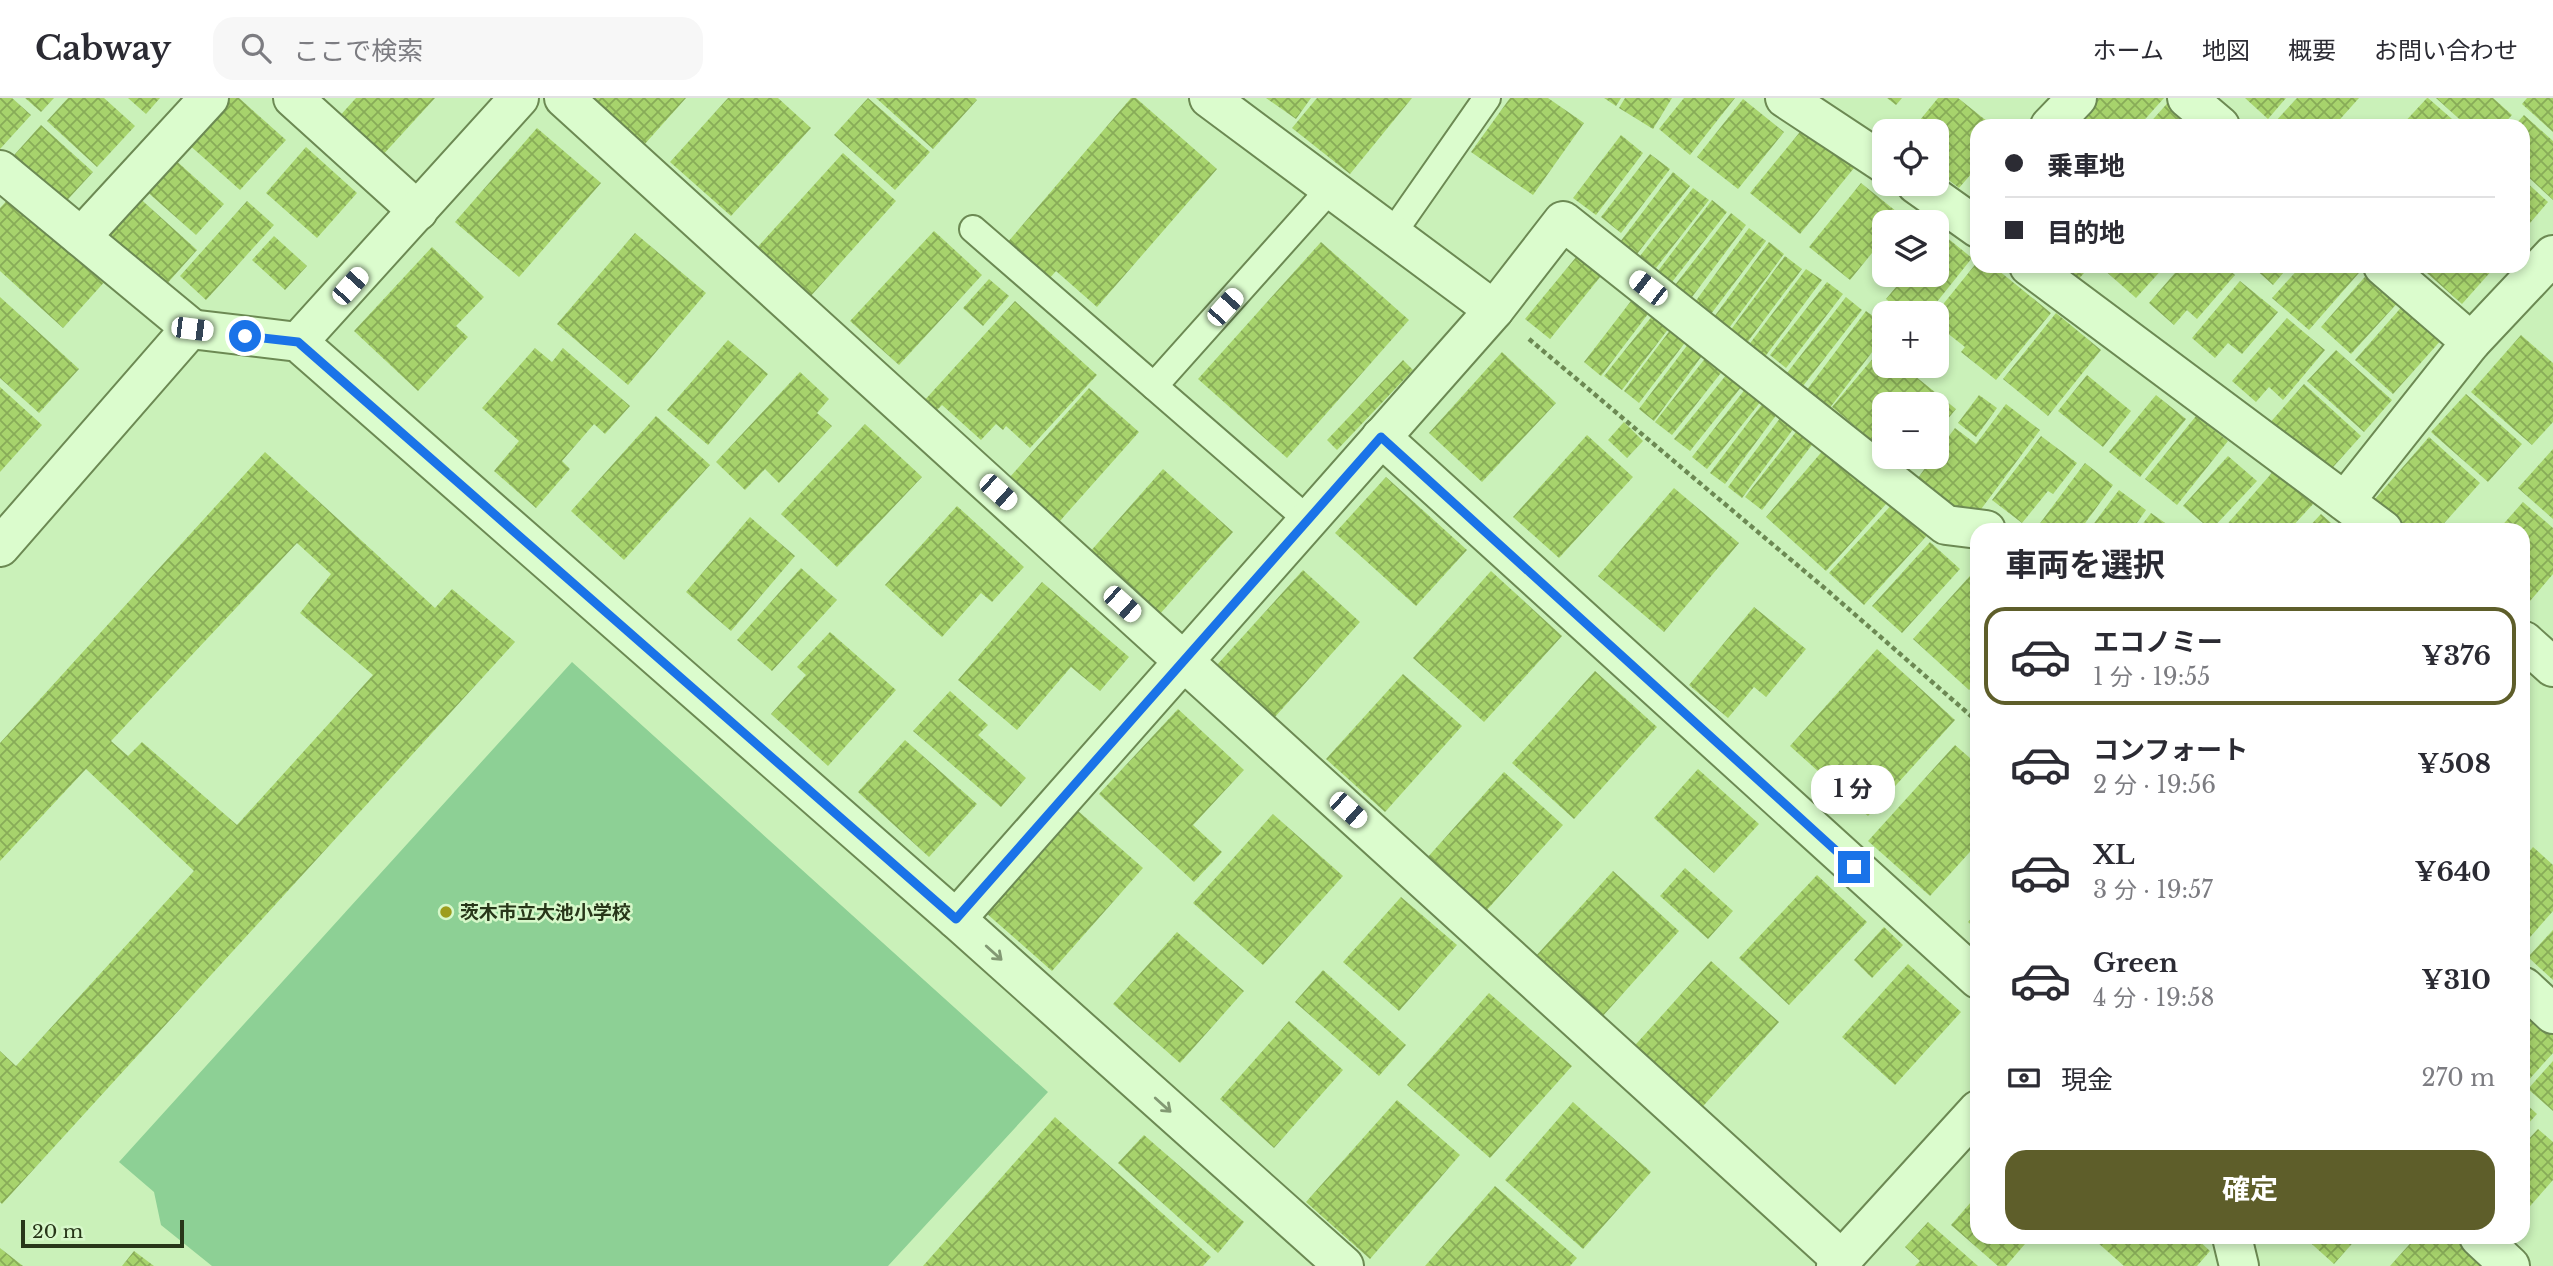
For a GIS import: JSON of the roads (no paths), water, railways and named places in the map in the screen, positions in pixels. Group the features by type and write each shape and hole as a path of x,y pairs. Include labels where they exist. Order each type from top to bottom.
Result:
{"street":[{"path":"81,237 209,98"},
{"path":"293,98 418,211"},
{"path":"298,342 519,98"},
{"path":"564,98 1184,661 1839,1263 1970,1119"},
{"path":"1209,98 1494,310"},
{"path":"1784,98 1872,155"},
{"path":"2057,119 2077,98"},
{"path":"2187,98 2212,119"},
{"path":"0,170 192,329 298,342 956,919 1344,1266"},
{"path":"1937,196 1970,214"},
{"path":"956,919 1494,310 1563,221 1946,525 1970,528"},
{"path":"2344,501 2471,342 2553,254"},
{"path":"2038,273 2374,523"},
{"path":"2391,273 2471,342"},
{"path":"0,547 192,329"},
{"path":"1381,437 1970,972"},
{"path":"2530,646 2553,667"},
{"path":"2530,993 2553,1014"},
{"path":"2234,1244 2239,1266"},
{"path":"2486,1244 2510,1266"}],"lane":[{"path":"1392,233 1487,98"},
{"path":"1154,386 1331,188"},
{"path":"973,229 1308,520"}],"place":[{"name":"茨木市立大池小学校","path":"446,912"}]}
